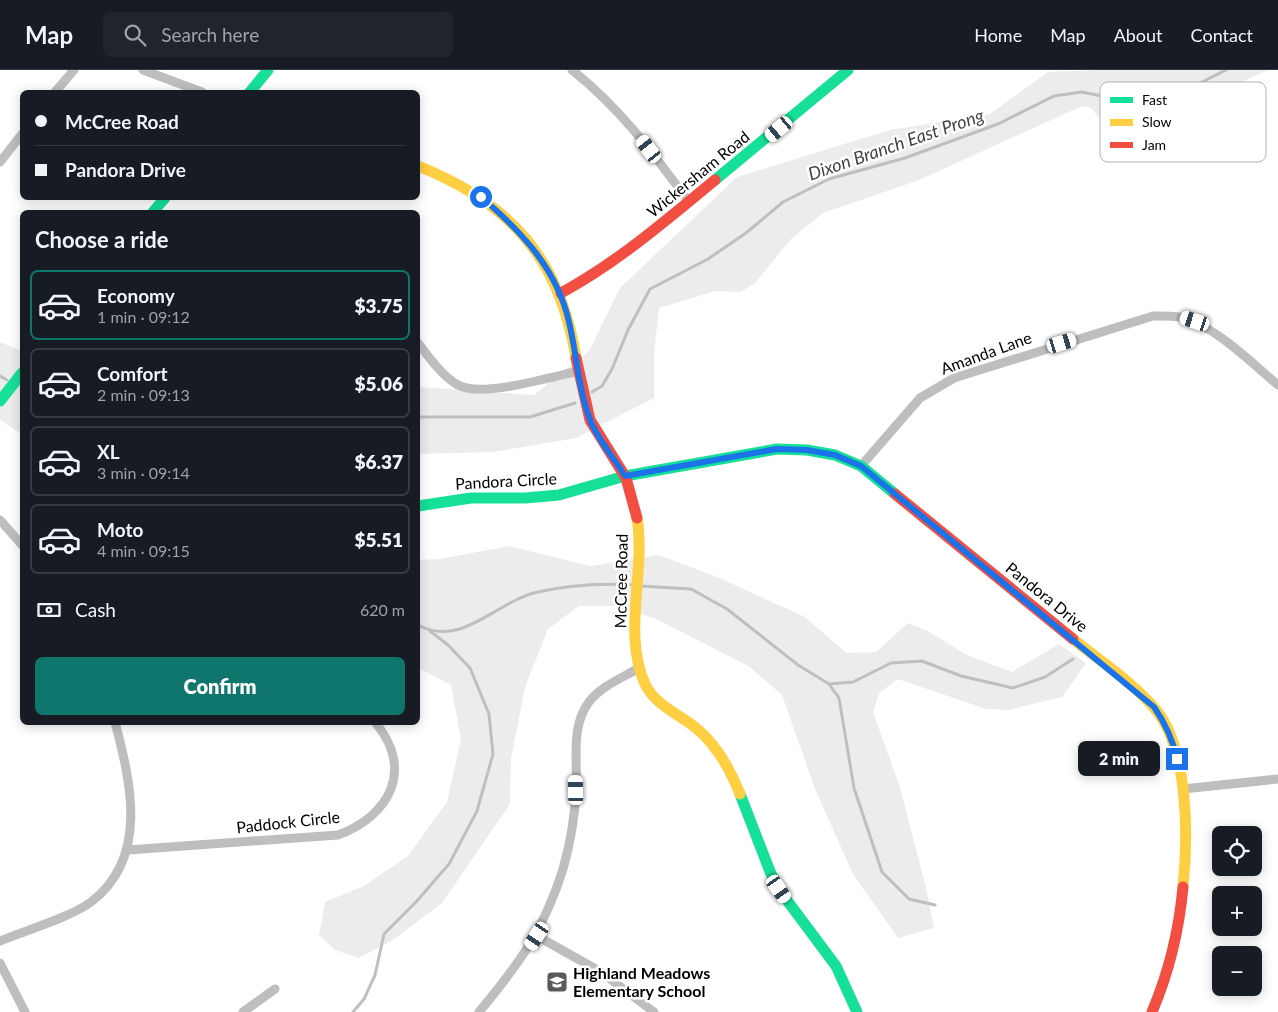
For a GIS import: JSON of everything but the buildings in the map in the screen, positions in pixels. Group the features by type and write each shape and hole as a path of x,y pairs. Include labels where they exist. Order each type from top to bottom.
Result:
{"street":[{"path":"57,90 74,70"},
{"path":"143,70 197,90"},
{"path":"252,90 268,70"},
{"path":"572,70 596,89 631,125 689,202"},
{"name":"Wickersham Road","path":"561,294 616,260 824,92 848,70"},
{"path":"0,162 20,137"},
{"name":"McCree Road","path":"420,167 481,197 510,221 542,260 561,294 569,321 582,394 591,422 625,476 635,504 639,533 636,652 645,685 658,701 692,724 710,741 724,760 779,889 836,966 857,1012"},
{"path":"155,210 163,200"},
{"name":"Amanda Lane","path":"861,466 920,398 938,386 980,369 1153,316 1175,316 1195,321 1211,331 1278,385"},
{"path":"420,345 445,374 458,385 478,391 578,371"},
{"path":"0,401 20,376"},
{"name":"Pandora Drive","path":"625,476 777,449 807,450 835,455 861,466 1154,707 1164,721 1174,744 1183,789 1185,890 1171,961 1152,1012"},
{"name":"Pandora Circle","path":"420,506 471,498 525,498 559,495 625,476"},
{"path":"0,520 20,543"},
{"path":"479,1012 520,961 537,936 563,868 572,827 576,790 576,735 581,719 589,702 606,686 640,668"},
{"path":"0,941 90,902 113,880 128,850 132,829 131,806 115,725"},
{"name":"Paddock Circle","path":"128,850 338,835 358,827 376,814 388,797 394,779 394,761 390,744 377,725"},
{"path":"1183,789 1278,779"},
{"path":"537,936 601,972 654,1012"},
{"path":"0,963 25,1012"},
{"path":"243,1012 275,989"}],"shaded area":[{"path":"1101,70 1268,70 1242,82 1100,82 1100,119 1091,108 1082,106 919,180 823,213 791,239 755,283 741,292 715,291 659,308 654,354 654,398 576,438 493,452 420,454 420,387 534,395 589,351 620,288 737,177 890,130 990,114 1048,72"},
{"path":"0,342 20,350 20,433 0,420"},
{"path":"509,546 590,566 659,555 717,577 805,617 846,653 876,652 908,623 926,630 967,655 1012,672 1059,644 1086,663 1062,697 1008,710 986,709 898,679 879,693 873,712 900,787 926,888 934,928 898,938 853,874 815,789 782,695 750,667 656,619 617,606 579,606 548,629 525,687 511,759 510,804 442,903 393,940 359,958 335,950 319,935 325,902 364,886 408,856 447,802 461,739 451,685 420,669 420,560 440,559"}],"waterway":[{"name":"Dixon Branch East Prong","path":"1202,82 1226,70"},
{"name":"Dixon Branch East Prong","path":"592,392 602,386 612,369 628,330 650,289 708,259 746,233 783,202 829,179 905,158 998,124 1054,96 1082,92 1100,96"},
{"name":"Dixon Branch East Prong","path":"0,376 7,380"},
{"name":"Dixon Branch East Prong","path":"420,417 530,417 575,403"},
{"name":"Dixon Branch East Prong","path":"420,626 434,631 449,631 464,627 479,621 508,604 538,592 586,585 634,585"},
{"name":"Dixon Branch East Prong","path":"640,586 691,589 727,609 798,665 829,684 853,682 891,663 922,661 961,676 1013,688 1045,677 1073,659"},
{"name":"Dixon Branch East Prong","path":"353,1012 364,999 375,975 384,934 416,902 449,864 477,811 493,754 489,714 470,668 448,645 430,631"},
{"name":"Dixon Branch East Prong","path":"829,684 839,698 854,788 882,872 909,899 935,905"}],"traffic: fast":[{"path":"252,90 268,70"},
{"path":"715,180 848,70"},
{"path":"155,210 163,200"},
{"path":"0,401 20,376"},
{"path":"420,506 471,498 525,498 559,495 625,476 777,449 807,450 835,455 861,466 895,494"},
{"path":"740,794 771,874 786,899 836,966 857,1012"}],"traffic: slow":[{"path":"420,167 451,181 480,198 505,217 526,239 558,291 576,358"},
{"path":"637,518 639,560 635,644 638,664 645,684 655,698 696,728 717,750 740,794"},
{"path":"1073,639 1138,691 1156,710 1167,727 1175,748 1184,795 1186,844 1183,887"}],"traffic: jam":[{"path":"561,293 622,254 715,180"},
{"path":"576,358 590,420 626,478 637,518"},
{"path":"895,494 1073,639"},
{"path":"1152,1012 1172,951 1183,887"}],"place":[{"name":"Highland Meadows Elementary School","path":"557,982"}],"route":[{"path":"481,197 510,221 528,242 542,260 561,294 569,321 582,394 591,422 625,476 777,449 807,450 835,455 861,466 1091,653 1154,707 1164,721 1174,744 1177,759"}]}
